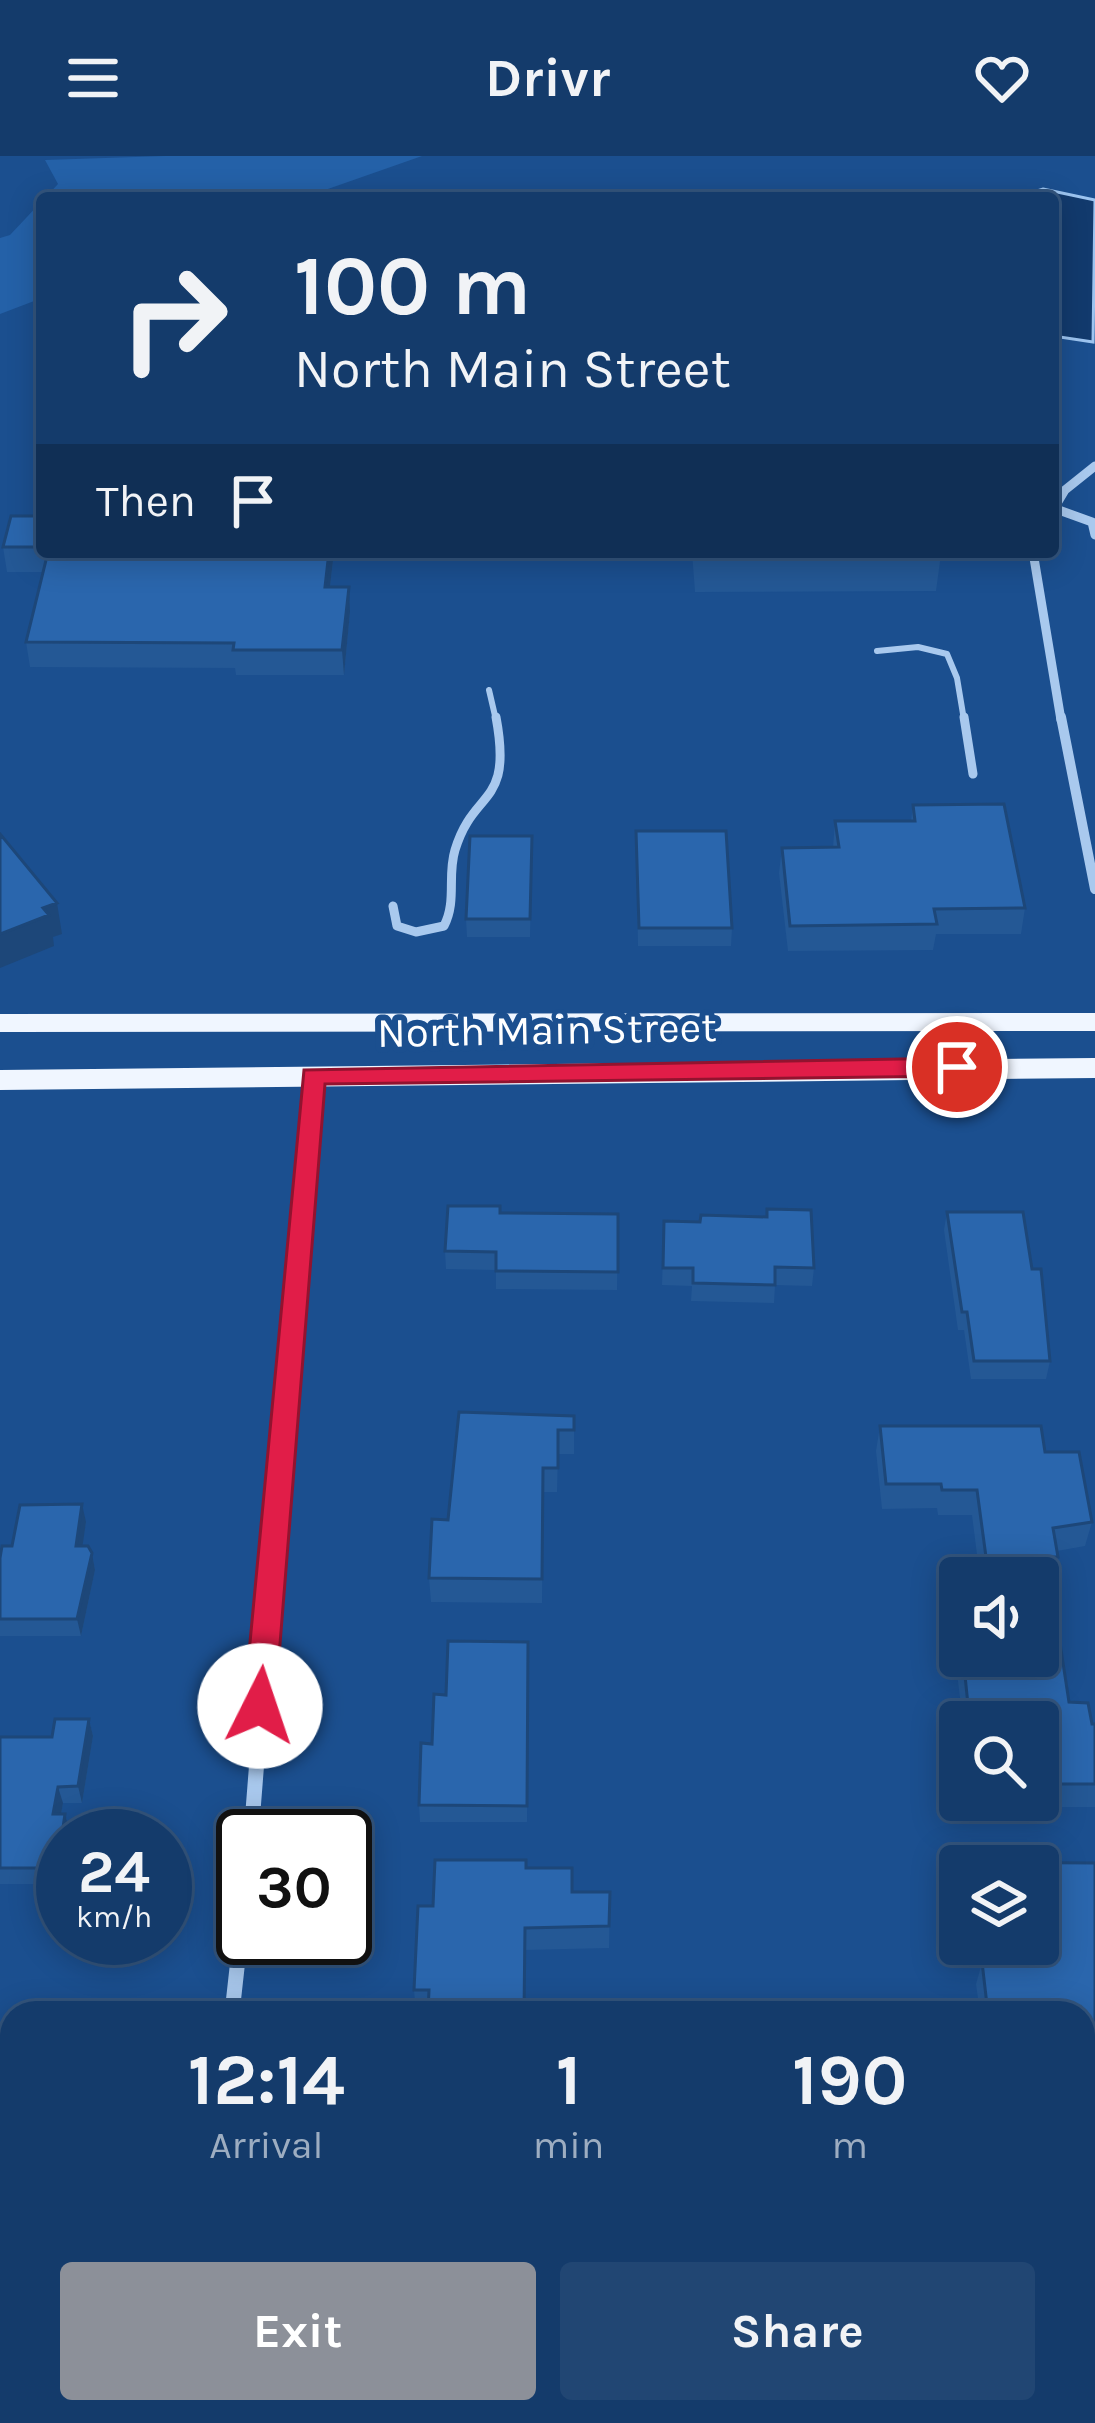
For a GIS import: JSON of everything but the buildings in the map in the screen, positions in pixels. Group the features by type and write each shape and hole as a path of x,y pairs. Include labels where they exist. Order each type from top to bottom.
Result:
{"main road":[{"name":"North Main Street","path":"0,1023 1095,1022"},
{"name":"North Main Street","path":"0,1079 1095,1068"}],"street":[{"path":"1059,500 1064,490 1095,466"},
{"path":"1059,512 1092,522 1095,536"},
{"path":"1034,558 1041,619 1095,889"},
{"path":"253,1809 271,1534 294,1341 313,1076"},
{"path":"233,2001 237,1965"}],"lane":[{"path":"877,650 918,647 947,655 957,678 973,774"},
{"path":"393,906 397,926 416,932 444,926 452,913 454,854 468,822 499,781 498,717 489,690"}],"shaded area":[{"path":"422,156 323,192 51,192 58,184 45,160"},
{"path":"1059,192 1095,200 1093,342 1059,337"},
{"path":"36,207 36,300 0,314 0,238 10,235"}],"route":[{"path":"260,1706 313,1076 957,1067"}]}
